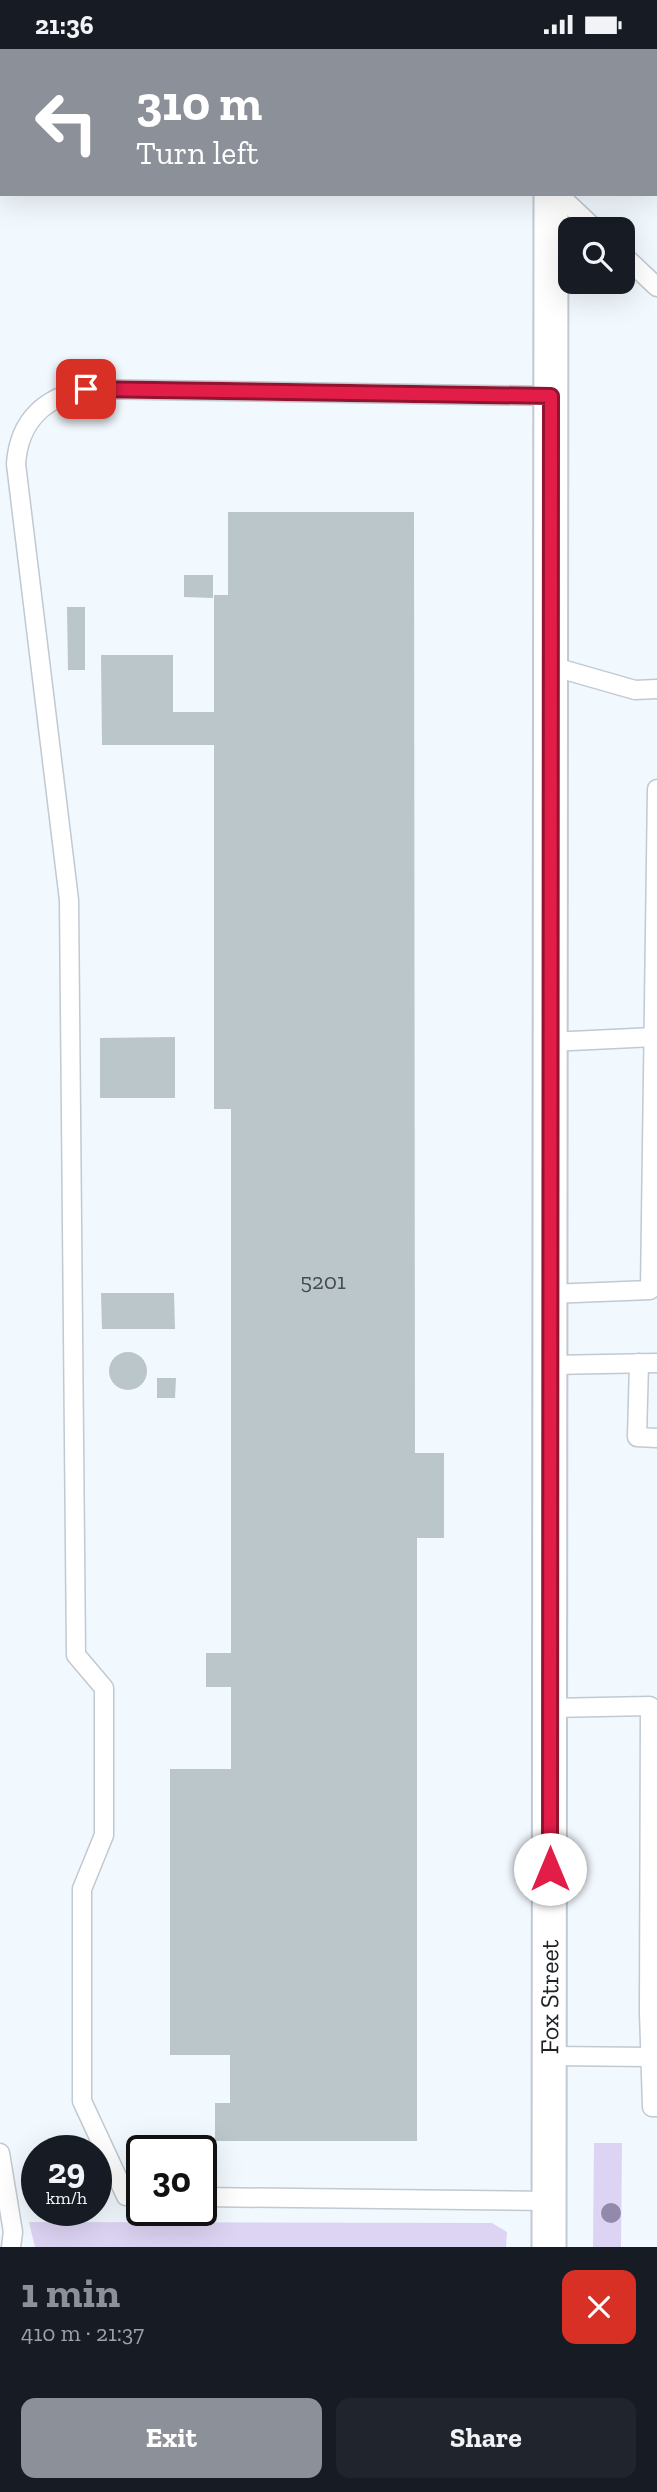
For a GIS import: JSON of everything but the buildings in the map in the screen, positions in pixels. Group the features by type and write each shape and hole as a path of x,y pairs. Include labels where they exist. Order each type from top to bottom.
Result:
{"street":[{"name":"Fox Street","path":"549,2247 551,196"}],"lane":[{"path":"560,196 582,217"},
{"path":"635,266 657,287"},
{"path":"126,2196 82,2101 82,1889 104,1835 104,1688 76,1655 69,900 16,454 20,439 36,414 57,398 86,389 551,396"},
{"path":"551,666 635,690 657,689"},
{"path":"550,1294 650,1290 657,789"},
{"path":"551,1042 654,1037"},
{"path":"550,1365 648,1363 637,1437 657,1438"},
{"path":"550,1709 650,1706 653,2012 651,2057 652,2107 657,2107"},
{"path":"550,2056 651,2057"},
{"path":"0,2153 13,2232 11,2247"},
{"path":"217,2197 549,2201"}],"shaded area":[{"path":"594,2143 622,2143 621,2247 593,2247"},
{"path":"112,2222 126,2222 126,2226 217,2226 217,2222 492,2223 507,2232 506,2247 35,2247 30,2226 112,2226"}],"route":[{"path":"86,389 551,396 550,1869"}]}
